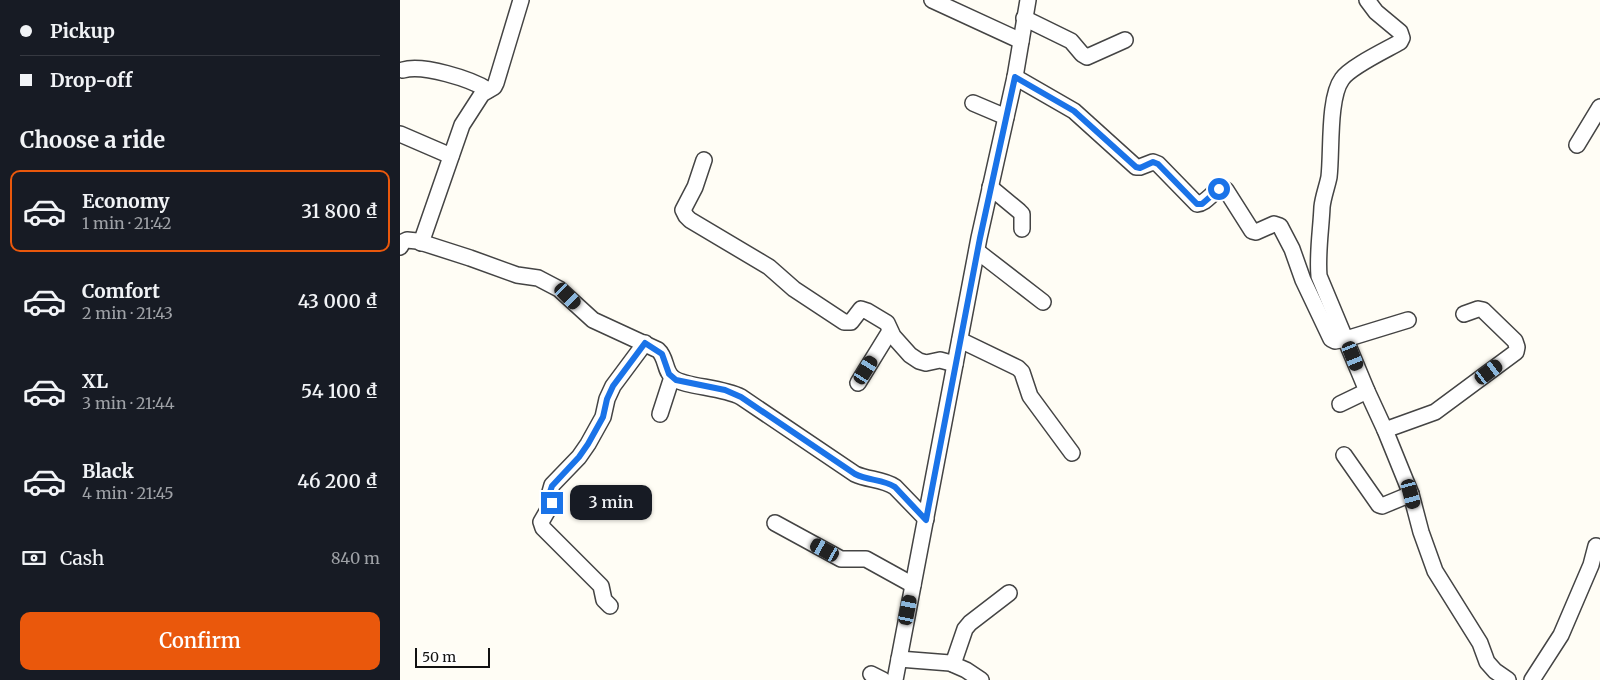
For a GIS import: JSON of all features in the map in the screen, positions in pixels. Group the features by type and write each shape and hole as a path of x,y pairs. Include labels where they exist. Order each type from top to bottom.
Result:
{"street":[{"path":"421,243 462,125 478,98 484,92 494,87 496,83 521,0"},
{"path":"932,0 1021,41"},
{"path":"896,680 955,364 990,187 1015,77 1028,0"},
{"path":"1367,0 1370,6 1400,32 1402,38 1400,42 1346,73 1337,88 1330,135 1331,151 1328,178 1322,207 1319,276 1341,340 1364,392 1385,430 1411,494 1421,532 1435,571 1480,643 1491,667 1508,680"},
{"path":"1024,18 1072,41 1087,58 1125,40"},
{"path":"404,70 412,67 428,70 472,81 488,90"},
{"path":"1015,77 1074,111 1136,167 1140,168 1153,162 1158,164 1197,204 1202,204 1219,189 1224,188 1252,231 1256,232 1274,224 1280,226 1292,249 1303,280 1328,336 1341,340 1408,320"},
{"path":"973,103 1006,117"},
{"path":"1577,145 1600,107"},
{"path":"400,134 451,156"},
{"path":"704,160 695,187 684,210 686,216 769,267 794,289 844,322 851,322 859,311 864,310 884,320 890,331 910,355 919,361 940,360 955,364"},
{"path":"990,187 1022,214 1022,229"},
{"path":"400,247 407,240 421,243 517,275 531,276 546,281 568,296 593,320 645,343 662,354 669,374 672,377 683,382 725,390 741,397 855,474 870,480 890,483 926,520"},
{"path":"977,251 1043,302"},
{"path":"1385,430 1435,412 1516,352 1517,346 1515,341 1483,310 1464,314"},
{"path":"858,382 890,331"},
{"path":"960,340 1018,368 1022,372 1030,396 1072,453"},
{"path":"610,606 604,600 601,586 543,528 542,522 552,503 550,492 552,486 579,457 588,444 603,417 607,399 613,386 645,343"},
{"path":"660,414 672,377"},
{"path":"1340,404 1364,392"},
{"path":"1344,455 1379,505 1382,506 1411,494"},
{"path":"775,523 841,559 866,559 913,585"},
{"path":"1532,680 1561,634 1591,565 1596,546"},
{"path":"953,664 965,630 970,623 1009,593"},
{"path":"899,659 953,664 981,680"}],"route":[{"path":"552,503 550,492 552,486 579,457 588,444 603,417 607,399 613,386 645,343 662,354 669,374 676,380 725,390 750,402 855,474 870,480 890,483 902,493 926,520 990,187 1015,77 1074,111 1136,167 1140,168 1153,162 1158,164 1197,204 1202,204 1219,189"}]}
